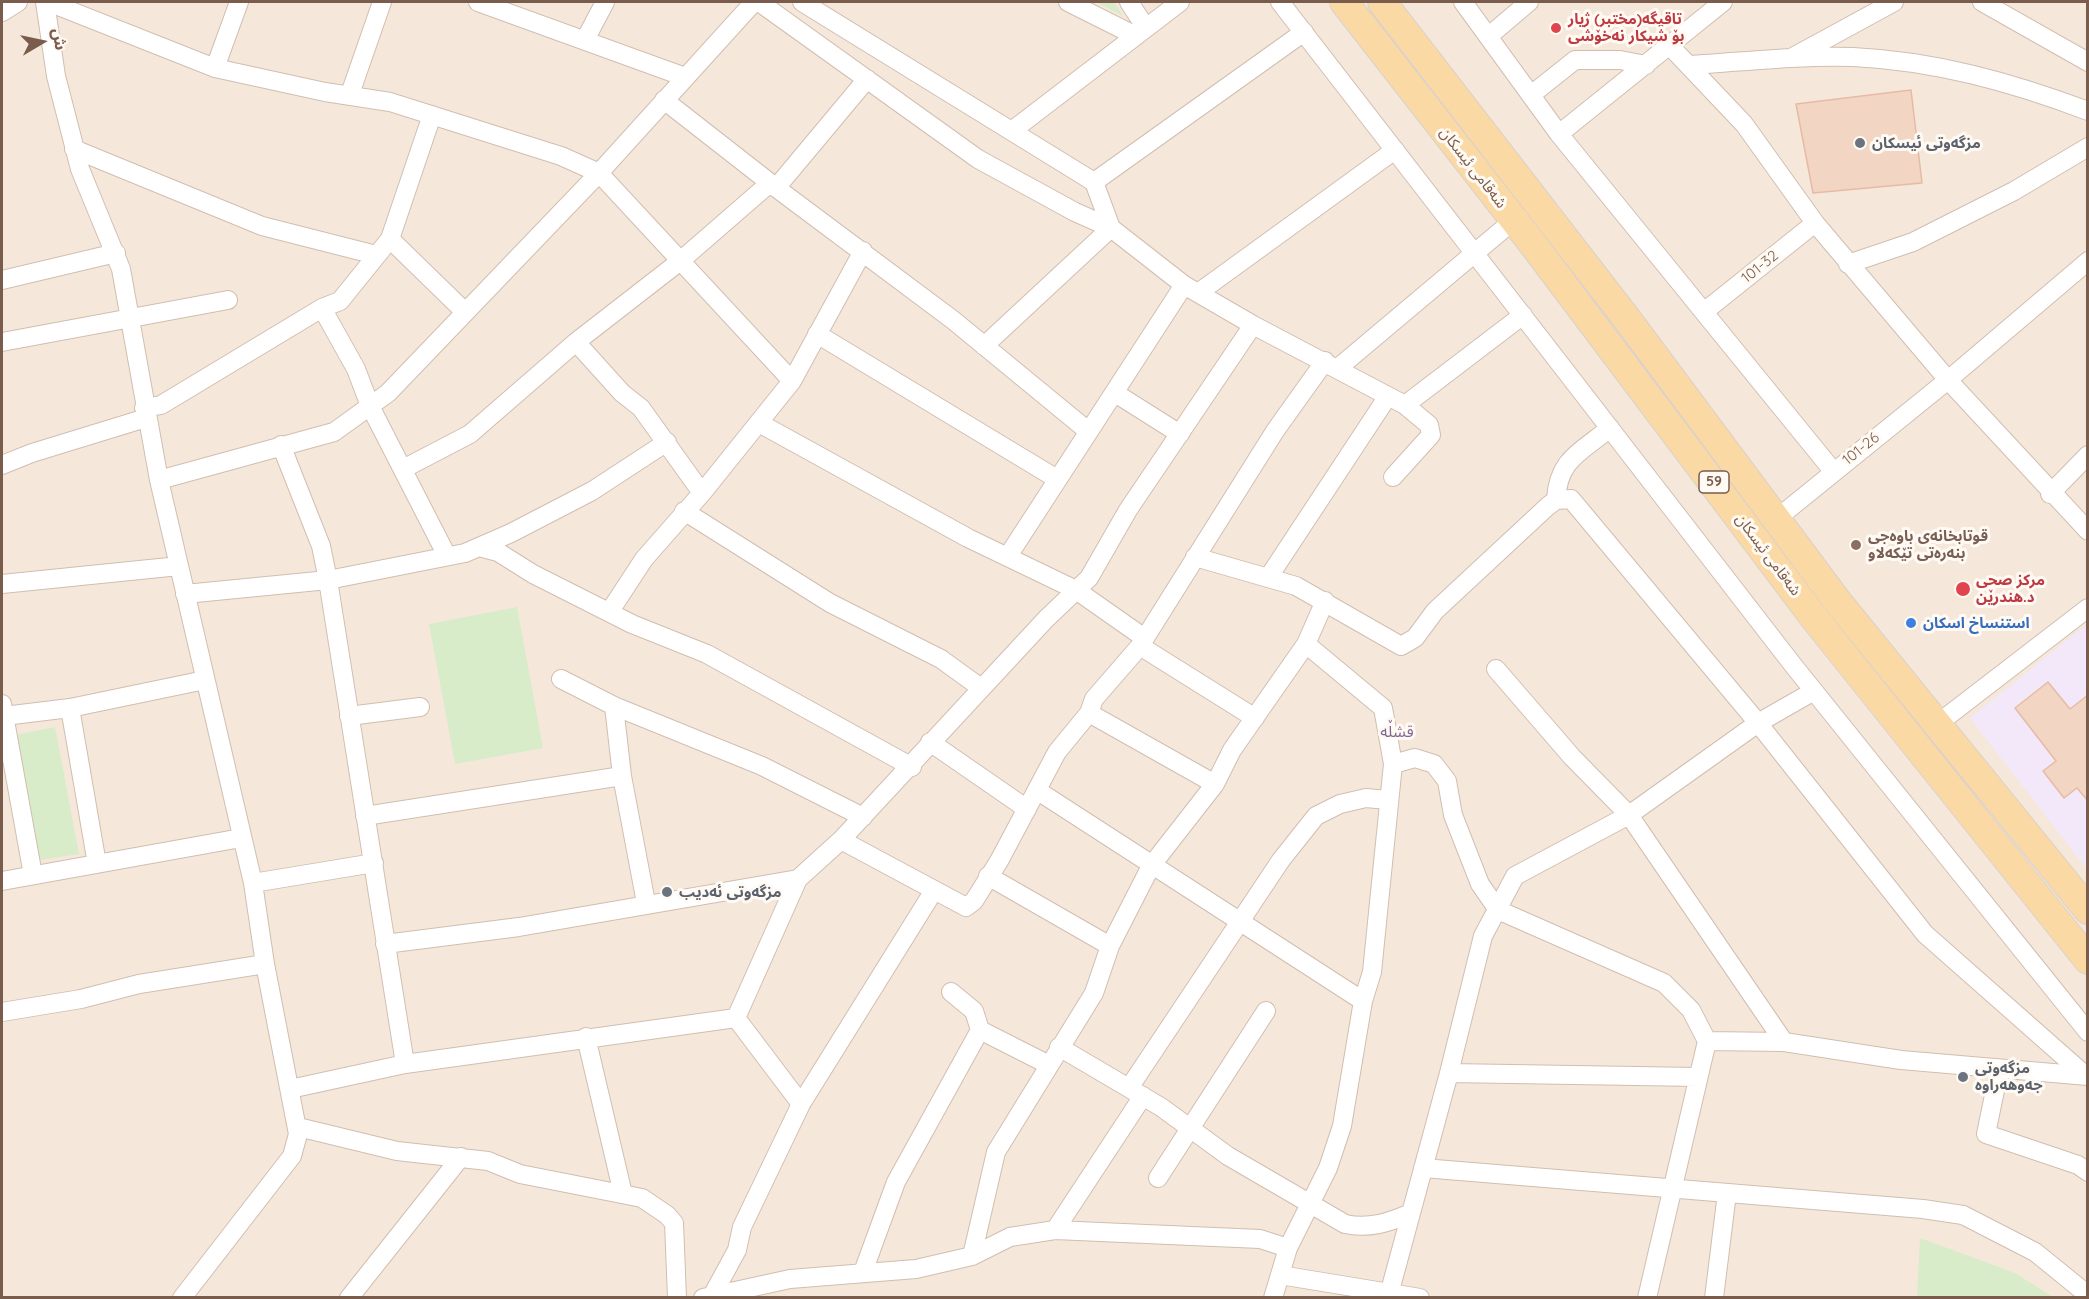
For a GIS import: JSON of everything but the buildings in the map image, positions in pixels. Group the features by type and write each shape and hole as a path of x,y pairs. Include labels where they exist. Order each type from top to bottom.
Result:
{"main road":[{"name":"شەقامی ئیسکان","path":"1344,2 1514,220 1801,600 2088,960"},
{"name":"شەقامی ئیسکان","path":"1382,2 1620,310 1822,580 1936,725 2087,908"},
{"path":"1801,600 1822,580"}],"street":[{"path":"2,12 18,2"},
{"path":"182,1298 292,1156 298,1142 298,1126 265,964 253,883 159,480 116,253 86,189 74,148 56,76 47,2 215,68 325,92 350,94 432,115 561,156 599,173 792,381"},
{"path":"215,68 239,2"},
{"path":"350,94 382,2"},
{"path":"478,2 685,77"},
{"path":"585,40 605,2"},
{"path":"159,480 334,432 388,393 599,173 754,2"},
{"path":"759,2 978,159 1075,212 1111,228 1191,289 1252,325 1405,405 1429,425 1431,435 1393,477"},
{"path":"802,2 1094,182 1111,228"},
{"path":"1068,2 1141,32"},
{"path":"1129,2 1141,32"},
{"path":"1013,130 1180,2"},
{"path":"1280,2 1814,691 2088,1032"},
{"path":"1463,2 1559,134 1833,471"},
{"path":"1489,36 1529,2"},
{"path":"1559,134 1723,2"},
{"path":"1789,59 1894,2"},
{"path":"1982,2 2088,62"},
{"path":"1094,182 1304,32"},
{"path":"1670,46 1744,124 1815,223 1848,264 2050,494 2088,531"},
{"path":"1689,65 1852,57 1929,65 2020,85 2088,111"},
{"path":"1532,94 1575,60 1620,60 1646,65"},
{"path":"403,470 470,434 576,342 680,262 773,185 867,79"},
{"path":"664,100 773,185 863,251 1088,431"},
{"path":"2,465 145,413 322,308 340,301 390,239 432,115"},
{"path":"1848,264 1912,242 2014,191 2088,147"},
{"path":"74,148 262,226 376,255"},
{"path":"1008,556 1088,431 1191,289 1395,150"},
{"path":"841,840 933,892 966,907 974,901 1038,791 1057,752 1089,713 1094,699 1142,641 1275,431 1332,365 1476,254 1514,220"},
{"name":"101-32","path":"1705,311 1815,223"},
{"path":"984,346 1111,228"},
{"path":"390,239 465,312"},
{"path":"609,611 644,559 702,493 792,381 863,251"},
{"path":"2,280 116,253"},
{"name":"101-26","path":"1775,519 1948,380 2088,261"},
{"path":"2,342 228,300"},
{"path":"322,308 356,369 370,406 447,556"},
{"path":"1405,405 1522,315"},
{"path":"736,1018 798,879 841,840 912,767 930,742 1089,578 1128,510 1252,325"},
{"path":"817,334 1058,479"},
{"path":"576,342 622,393 641,408 702,493"},
{"path":"1115,393 1180,434"},
{"path":"1268,578 1388,396"},
{"path":"759,423 968,538 1076,590 1142,641 1255,718"},
{"path":"1556,500 1557,479 1566,464 1610,428"},
{"path":"185,594 328,580 447,556 478,547 592,490 667,442"},
{"path":"281,445 321,546 328,580 405,1064"},
{"path":"2050,494 2088,455"},
{"path":"1195,556 1296,586 1401,646 1415,638 1435,611 1556,500 1571,499 1758,723 1925,934 2087,1076"},
{"path":"684,511 830,603 941,659 981,688"},
{"path":"478,547 498,552 533,574 632,624 706,654 912,767"},
{"path":"2,584 179,566"},
{"path":"972,1256 996,1152 1094,993 1110,946 1151,866 1215,784 1232,750 1306,644 1325,601"},
{"path":"1936,725 2088,608"},
{"path":"1273,1298 1288,1248 1328,1168 1342,1126 1363,1002 1372,972 1393,764 1383,708 1306,644"},
{"path":"1496,669 1572,757 1629,814 1784,1042"},
{"path":"561,679 614,706 762,766 863,817"},
{"path":"33,875 3,710 70,708 205,680"},
{"path":"1389,1294 1449,1073 1483,936 1515,876 1629,814 1758,723 1814,691"},
{"path":"614,706 622,776 646,903"},
{"path":"349,716 420,707"},
{"path":"70,708 97,864"},
{"path":"1089,713 1215,784"},
{"path":"930,742 1027,809"},
{"path":"1393,764 1415,758 1434,764 1447,781 1453,815 1480,884 1497,910 1664,983 1691,1010 1707,1041 1647,1298"},
{"path":"365,816 622,776"},
{"path":"1038,791 1363,1002"},
{"path":"1055,1230 1136,1092 1281,860 1316,816 1340,804 1366,798 1388,800"},
{"path":"2,881 241,838"},
{"path":"253,883 374,863"},
{"path":"988,876 1110,946"},
{"path":"385,944 519,927 646,903 798,879"},
{"path":"708,1297 737,1250 742,1227 801,1104 933,892"},
{"path":"2,1012 81,999 139,984 265,964"},
{"path":"951,992 974,1011 980,1030 1049,1065"},
{"path":"1158,1178 1266,1011"},
{"path":"290,1089 405,1064 586,1037 736,1018"},
{"path":"736,1018 801,1104"},
{"path":"863,1272 896,1182 980,1030"},
{"path":"586,1037 623,1194"},
{"path":"1707,1041 1784,1042 1901,1060 1999,1071 2087,1076"},
{"path":"1059,1047 1136,1092 1227,1156 1345,1224 1362,1228 1411,1213"},
{"path":"1999,1071 1986,1134 2078,1165 2088,1172"},
{"path":"1449,1073 1698,1077"},
{"path":"298,1126 397,1151 488,1161 520,1174 642,1198 667,1215 674,1223 677,1298"},
{"path":"349,1298 461,1157"},
{"path":"1423,1168 1727,1192 1963,1215 2035,1252 2088,1295"},
{"path":"1719,1296 1727,1192"},
{"path":"708,1297 770,1282 916,1269 972,1256 1010,1238 1055,1230 1260,1239 1288,1248"},
{"path":"1280,1275 1420,1298"}],"shaded area":[{"path":"2,2 2087,2 2087,1297 2,1297"},
{"path":"2087,624 2087,869 1970,718"}],"green space":[{"path":"1096,2 1114,2 1123,16"},
{"path":"517,607 543,748 455,764 429,624"},
{"path":"55,727 79,854 28,862 5,737"},
{"path":"1920,1238 2015,1273 2053,1297 1917,1297"}],"place":[{"name":"تاقیگە(مختبر) ژیار بۆ شیکار نەخۆشی","path":"1556,28"},
{"name":"مزگەوتی ئیسکان","path":"1860,143"},
{"name":"قوتابخانه‌ی باوه‌جی بنه‌ره‌تی تێكه‌لاو","path":"1856,545"},
{"name":"مرکز صحی د.هندرێن","path":"1963,589"},
{"name":"استنساخ اسکان","path":"1911,623"},
{"name":"مزگەوتی ئەدیب","path":"667,892"},
{"name":"مزگه‌وتی جه‌وهه‌راوه","path":"1963,1077"}],"district":[{"name":"قشڵه‌","path":"1397,732"}]}
